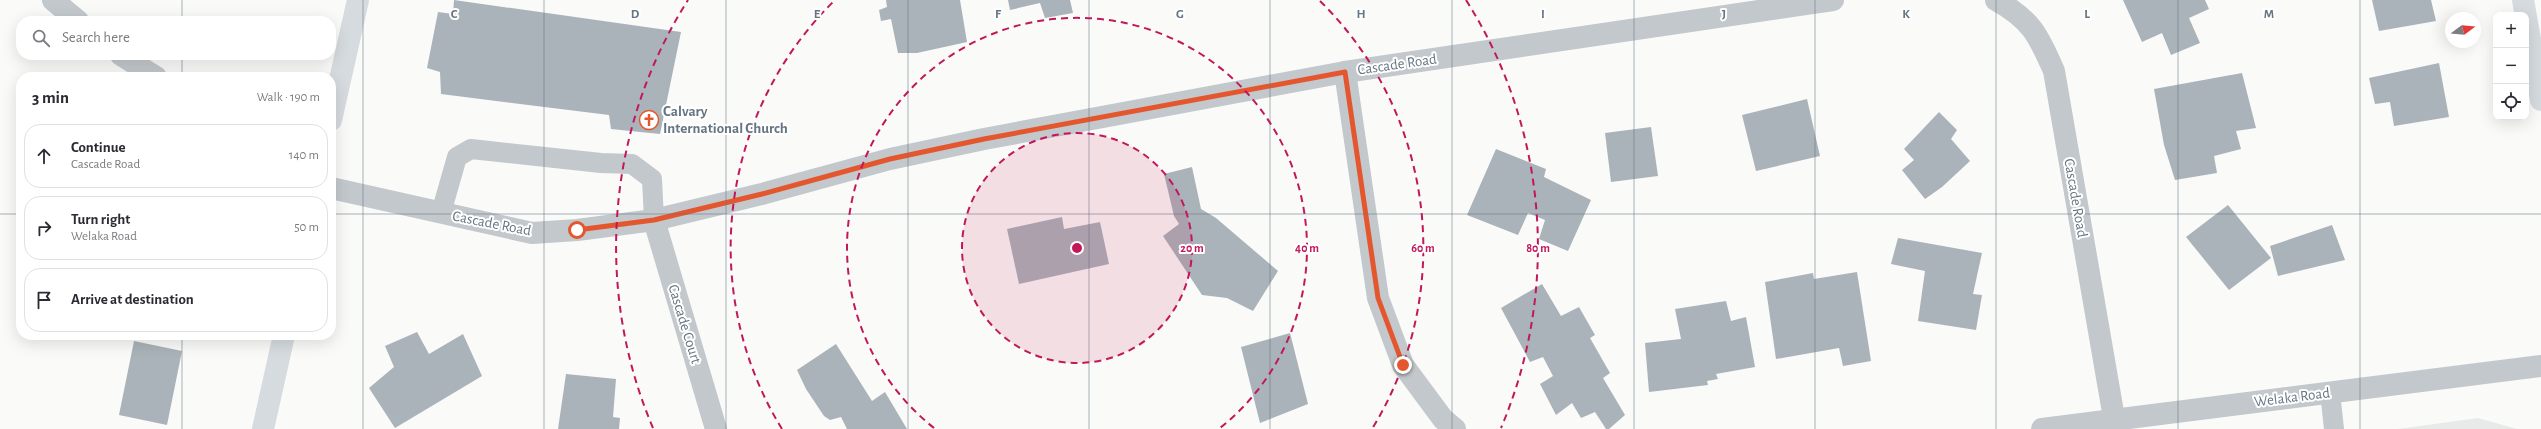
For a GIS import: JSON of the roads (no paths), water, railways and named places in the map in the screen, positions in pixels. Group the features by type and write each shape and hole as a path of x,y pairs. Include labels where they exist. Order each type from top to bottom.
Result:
{"main road":[{"path":"336,98 358,0"},
{"path":"2523,0 2540,93"},
{"path":"263,429 283,340"}],"street":[{"path":"53,0 72,16"},
{"name":"Cascade Road","path":"336,189 532,233 577,230 654,220 762,194 890,159 1345,72 1833,0"},
{"name":"Cascade Road","path":"1996,0 2019,13 2041,40 2054,71 2114,418"},
{"path":"129,60 148,72"},
{"path":"1345,72 1378,298 1403,365 1443,419 1455,429"},
{"name":"Cascade Court","path":"654,220 716,429"},
{"name":"Welaka Road","path":"2042,429 2114,418 2541,366"}],"lane":[{"path":"441,213 457,157 471,149 594,162 632,164 652,179 654,220"},
{"path":"2330,392 2334,429"}],"place":[{"name":"Calvary International Church","path":"649,120"}]}
